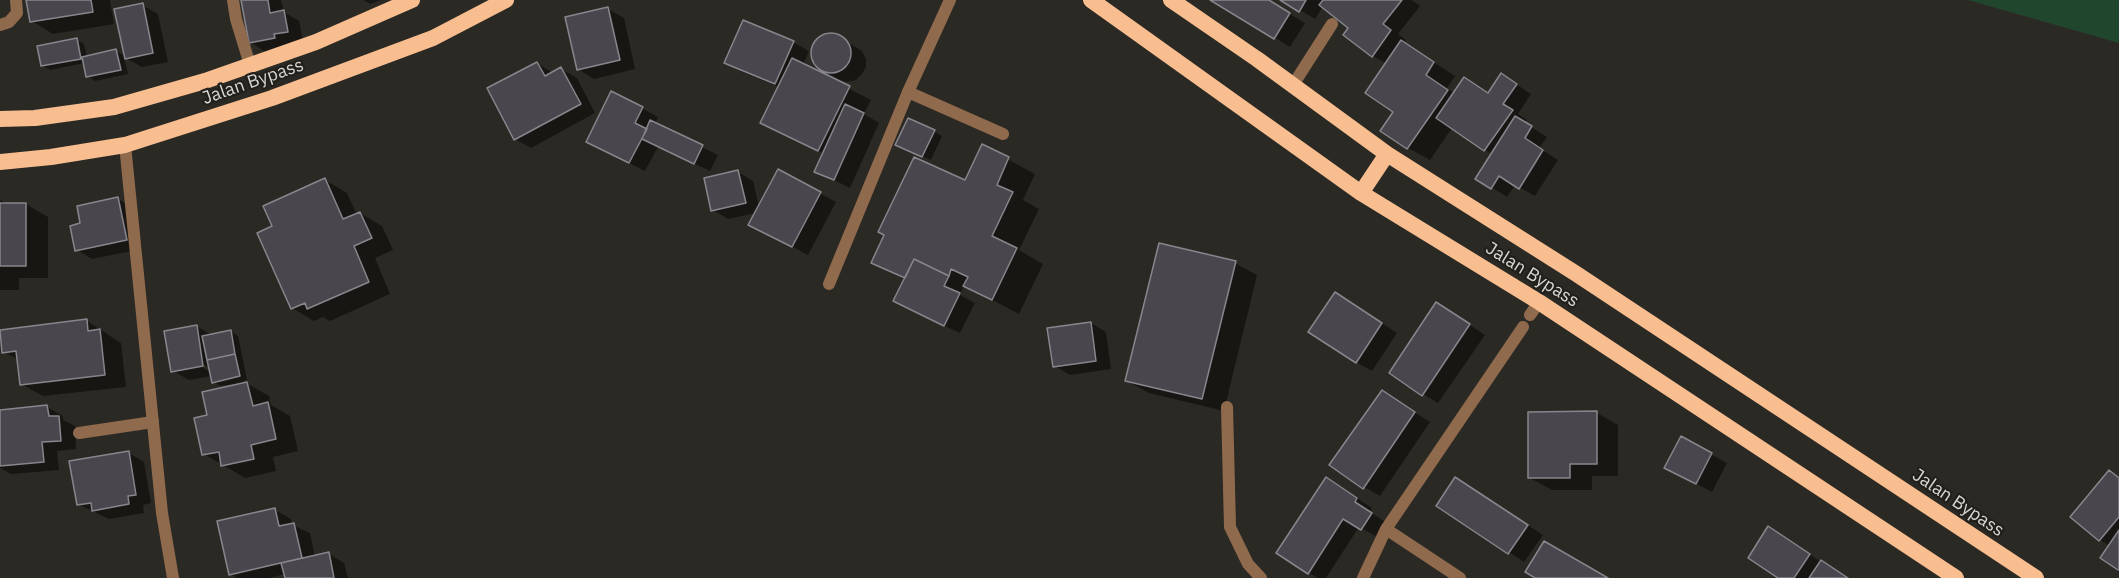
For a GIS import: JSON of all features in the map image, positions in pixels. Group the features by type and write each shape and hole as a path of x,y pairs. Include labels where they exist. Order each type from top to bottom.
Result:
{"highway":[{"name":"Jalan Bypass","path":"0,119 35,118 114,107 205,81 316,42 412,0"},
{"name":"Jalan Bypass","path":"0,162 51,157 125,145 272,98 433,38 506,0"},
{"name":"Jalan Bypass","path":"1091,0 1361,193 1535,308 1956,578"},
{"name":"Jalan Bypass","path":"1178,2 1386,154 1585,279 2036,578"},
{"path":"1361,193 1386,154"}],"street":[{"path":"0,25 9,22 17,13 16,0"},
{"path":"233,0 236,19 250,65"},
{"path":"829,284 908,92 950,0"},
{"path":"1293,85 1332,24"},
{"path":"908,92 1002,134"},
{"path":"125,145 162,513 173,578"},
{"path":"1364,578 1386,529 1523,327"},
{"path":"1227,407 1230,527 1248,564 1261,578"},
{"path":"79,433 153,422"},
{"path":"1386,529 1460,578"}],"green space":[{"path":"1968,0 2119,0 2119,43"}],"building":[{"path":"26,0 91,0 93,12 30,22"},
{"path":"241,0 268,0 270,13 284,10 288,32 274,34 275,38 249,43"},
{"path":"1210,0 1269,0 1290,13 1274,39"},
{"path":"1280,0 1306,0 1299,12"},
{"path":"1323,0 1402,0 1383,24 1391,30 1372,57 1343,35 1348,28 1319,5"},
{"path":"143,3 153,53 125,59 114,9"},
{"path":"608,7 620,60 577,70 565,17"},
{"path":"743,20 794,41 775,84 724,63"},
{"path":"831,33 845,39 851,53 845,67 831,73 817,67 811,53 817,39"},
{"path":"77,38 81,59 41,66 37,46"},
{"path":"1401,40 1434,62 1426,75 1448,90 1407,149 1380,131 1393,112 1365,93"},
{"path":"116,49 121,70 86,77 82,57"},
{"path":"792,58 850,86 818,151 760,123"},
{"path":"537,62 545,76 561,67 581,104 514,140 487,88"},
{"path":"1501,73 1517,84 1503,104 1513,110 1484,151 1436,118 1464,77 1488,93"},
{"path":"611,91 643,107 635,123 647,129 629,163 586,142"},
{"path":"845,104 864,113 834,180 814,172"},
{"path":"1515,116 1532,126 1525,138 1543,150 1519,189 1499,176 1491,189 1475,179"},
{"path":"908,118 935,130 922,157 895,145"},
{"path":"650,120 703,145 694,164 642,139"},
{"path":"982,144 1009,157 997,185 1013,192 992,236 1017,248 992,300 963,286 968,277 951,269 949,276 914,259 905,278 871,263 884,235 878,232 914,157 965,180"},
{"path":"778,169 821,192 792,247 748,225"},
{"path":"738,170 746,203 711,211 704,178"},
{"path":"325,178 343,219 360,212 372,238 354,246 369,282 307,309 305,303 291,309 257,233 272,226 263,206"},
{"path":"118,197 127,240 75,251 70,226 80,223 77,206"},
{"path":"0,203 26,203 26,266 0,266"},
{"path":"1159,243 1236,261 1202,399 1125,381"},
{"path":"914,259 949,276 944,286 960,293 944,326 893,301"},
{"path":"1335,292 1382,323 1356,363 1308,332"},
{"path":"1436,302 1470,324 1422,396 1389,373"},
{"path":"87,319 88,331 100,329 105,375 20,385 16,351 2,353 0,330"},
{"path":"1091,322 1096,361 1053,367 1047,328"},
{"path":"197,325 203,366 171,372 164,331"},
{"path":"231,330 235,354 207,360 202,336"},
{"path":"235,354 240,376 212,383 207,360"},
{"path":"247,382 253,406 268,402 276,439 251,445 254,459 221,466 219,452 202,455 194,418 207,415 202,392"},
{"path":"1382,390 1415,412 1363,489 1329,465"},
{"path":"47,405 49,416 59,416 61,441 42,442 44,462 0,466 0,410"},
{"path":"1597,411 1597,464 1570,464 1570,478 1528,478 1528,412"},
{"path":"1681,436 1712,453 1696,484 1664,468"},
{"path":"129,451 136,495 128,496 129,504 92,511 91,503 77,505 69,461"},
{"path":"2109,470 2119,478 2119,517 2099,541 2070,517"},
{"path":"1326,477 1357,498 1355,502 1372,513 1361,530 1343,519 1308,574 1276,553"},
{"path":"1455,477 1528,525 1508,554 1436,506"},
{"path":"275,508 279,526 294,523 302,558 229,575 217,521"},
{"path":"1768,526 1810,554 1794,578 1778,578 1748,558"},
{"path":"2119,530 2119,569 2118,570 2100,558"},
{"path":"1544,541 1608,578 1535,578 1525,572"},
{"path":"329,552 334,578 285,578 281,563"},
{"path":"1821,560 1848,578 1809,578"}]}
